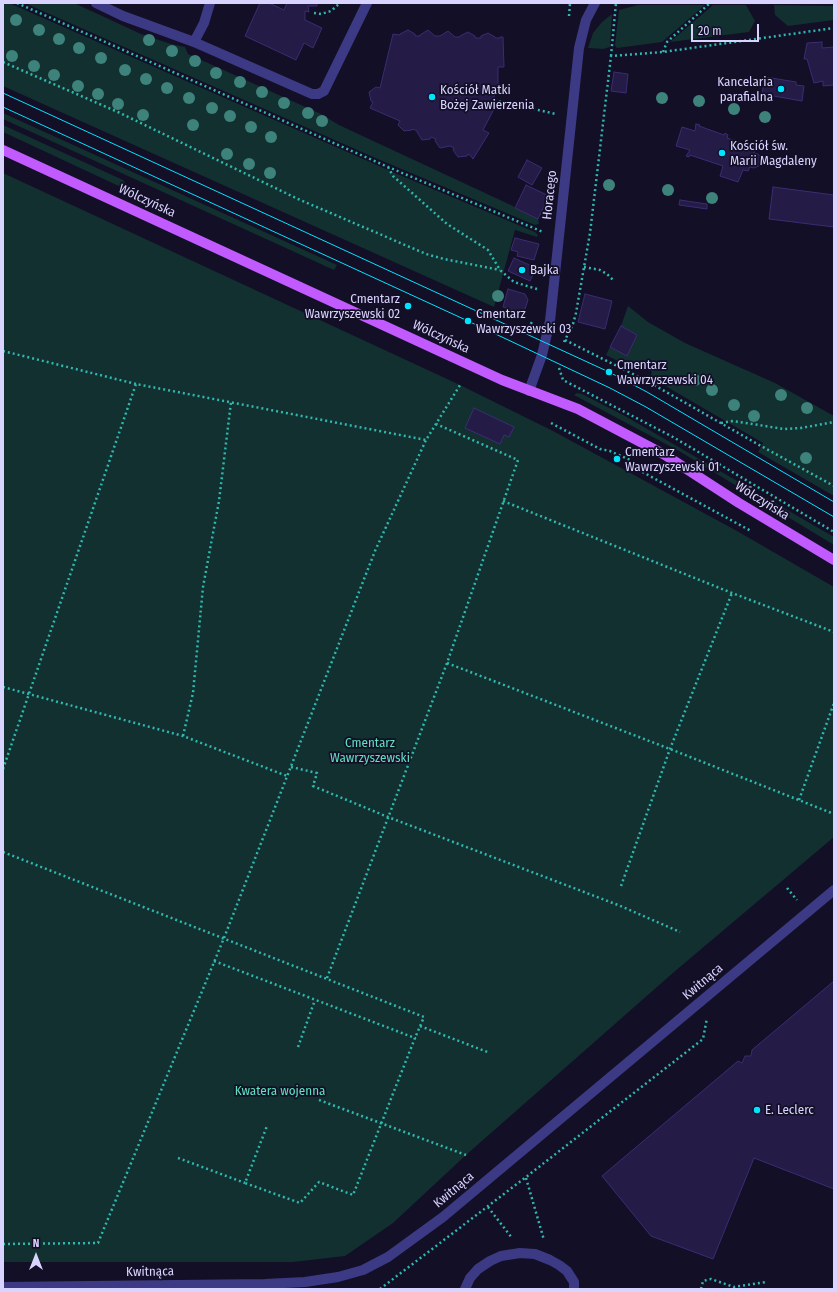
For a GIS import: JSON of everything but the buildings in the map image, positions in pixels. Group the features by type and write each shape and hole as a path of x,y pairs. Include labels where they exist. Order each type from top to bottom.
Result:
{"main road":[{"name":"Wólczyńska","path":"3,150 502,380 578,409 665,455 739,503 834,560"}],"street":[{"path":"96,3 123,16 194,42 312,94 318,94 324,91 367,3"},
{"path":"194,42 204,23 210,3"},
{"name":"Horacego","path":"529,390 542,355 550,321 579,48 586,20 595,3"},
{"name":"Kwitnąca","path":"3,1287 265,1287 338,1278 363,1270 388,1257 443,1217 834,890"},
{"path":"465,1289 470,1278 484,1265 501,1256 520,1253 535,1254 550,1260 567,1271 574,1282 574,1289"}],"path":[{"path":"17,3 547,234"},
{"path":"314,13 321,14 331,10 340,3"},
{"path":"562,345 573,324 576,313 590,233 616,3"},
{"path":"662,52 667,42 710,3"},
{"path":"611,56 662,52 834,28"},
{"path":"3,62 120,113 298,199 426,254 500,270"},
{"path":"494,100 558,115"},
{"path":"388,166 393,176 446,224 488,250 500,270 514,282 541,290"},
{"path":"584,267 600,270 614,281"},
{"path":"565,340 647,381 721,424 834,486"},
{"path":"3,351 136,384 426,440"},
{"path":"559,368 563,380 673,438 834,532"},
{"path":"3,769 136,384"},
{"path":"3,1244 98,1243 224,938 375,551 426,440 460,385"},
{"path":"183,736 193,693 203,587 220,501 231,402"},
{"path":"721,424 733,421 784,429 801,428 834,422"},
{"path":"551,423 600,449 610,451 630,460 637,469 755,534"},
{"path":"327,978 446,663 518,460 436,424"},
{"path":"503,501 732,593 834,632"},
{"path":"621,886 670,749 732,593"},
{"path":"446,663 834,814"},
{"path":"3,687 183,736 287,776"},
{"path":"799,800 834,703"},
{"path":"291,767 316,773 313,786 388,817 618,905 680,932"},
{"path":"3,852 424,1017 353,1195 320,1182 300,1203 178,1158"},
{"path":"787,888 808,912"},
{"path":"214,961 415,1038"},
{"path":"298,1047 315,1000"},
{"path":"380,1289 526,1178 703,1039 708,1016"},
{"path":"420,1026 490,1053"},
{"path":"319,1100 466,1155"},
{"path":"245,1183 267,1126"},
{"path":"526,1178 550,1260"},
{"path":"488,1207 516,1243 520,1253"},
{"path":"701,1289 703,1281 711,1279 734,1287 766,1282"}],"green space":[{"path":"3,3 9,3 395,173 535,232 538,235 537,237 515,230 494,307 3,86"},
{"path":"29,3 74,3 141,34 185,47 188,54 321,114 339,125 513,206 538,219 539,224 535,225 380,160 29,5"},
{"path":"638,5 705,5 662,42 617,48 615,45 619,10"},
{"path":"713,5 746,5 755,21 749,32 670,42"},
{"path":"774,5 834,6 834,20 788,26 775,15"},
{"path":"612,14 610,47 603,49 588,48 593,33 602,22"},
{"path":"3,113 337,265 334,270 3,119"},
{"path":"3,125 123,180 125,183 123,188 3,132"},
{"name":"Cmentarz Wawrzyszewski","path":"3,173 460,385 553,431 737,531 834,587 834,837 674,972 466,1155 393,1223 345,1256 293,1262 3,1262"},
{"path":"628,306 648,322 685,343 775,383 834,416 834,496 758,452 763,443 650,377 652,372 635,362 632,368 606,355 610,347 627,355 637,335 621,326"},
{"path":"577,393 582,394 625,416 834,537 834,545 679,451 574,395"}],"tram line":[{"path":"3,93 609,372 647,392 834,502"},
{"path":"3,107 610,388 646,407 834,517"}],"place":[{"name":"Kancelaria parafialna","path":"781,89"},
{"name":"Kościół Matki Bożej Zawierzenia","path":"432,97"},
{"name":"Kościół św. Marii Magdaleny","path":"722,153"},
{"name":"Bajka","path":"522,270"},
{"name":"Cmentarz Wawrzyszewski 02","path":"408,306"},
{"name":"Cmentarz Wawrzyszewski 03","path":"468,321"},
{"name":"Cmentarz Wawrzyszewski 04","path":"609,372"},
{"name":"Cmentarz Wawrzyszewski 01","path":"617,459"},
{"name":"E. Leclerc","path":"757,1110"}],"park label":[{"name":"Kwatera wojenna","path":"280,1091"}]}
